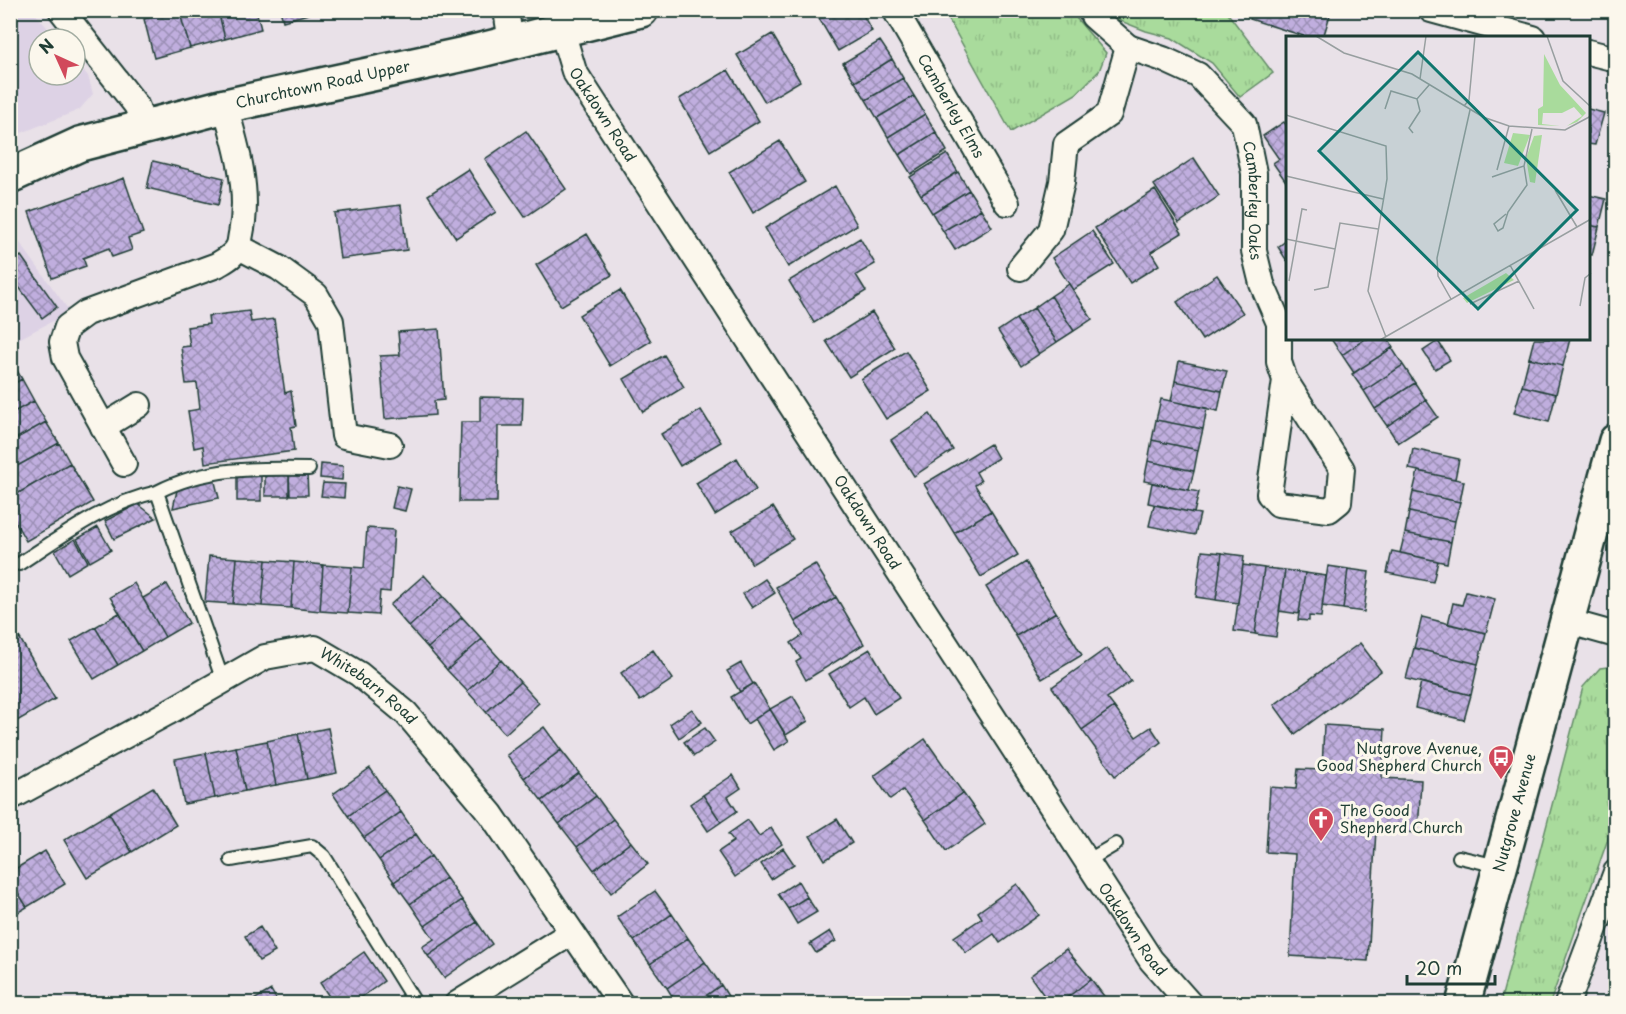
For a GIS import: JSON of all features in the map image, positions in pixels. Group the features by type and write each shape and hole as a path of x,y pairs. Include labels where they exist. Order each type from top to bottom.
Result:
{"street":[{"path":"61,10 136,105 146,128"},
{"path":"506,10 511,44"},
{"name":"Churchtown Road Upper","path":"10,176 80,144 225,106 511,44 641,10"},
{"name":"Camberley Elms","path":"895,10 1007,202"},
{"name":"Camberley Oaks","path":"1090,10 1093,16 1128,47 1163,59 1198,75 1244,124 1254,173 1254,250 1262,284 1279,323 1279,362 1285,380 1342,469 1339,502 1329,510 1278,504 1269,494 1285,380"},
{"path":"1431,10 1526,36"},
{"name":"Oakdown Road","path":"562,32 574,72 1151,960 1190,1004"},
{"path":"1020,268 1051,230 1062,182 1066,144 1109,114 1128,47"},
{"path":"1590,52 1616,59"},
{"path":"124,464 66,358 62,342 67,327 86,313 217,265 230,257 239,247 243,226 244,195 237,148 225,106"},
{"path":"239,247 279,268 316,295 331,321 344,436 390,445"},
{"path":"103,427 139,405"},
{"name":"Nutgrove Avenue","path":"1462,1004 1616,441"},
{"path":"1566,621 1616,635"},
{"name":"Whitebarn Road","path":"10,798 265,657 315,648 359,674 406,712 491,814 621,1004"},
{"path":"1567,1004 1616,872"},
{"path":"457,1004 571,933"}],"lane":[{"path":"19,564 89,519 135,497 157,492 195,476 243,468 309,469"},
{"path":"157,492 224,681"},
{"path":"1087,861 1116,844"},
{"path":"231,860 312,846 324,856 416,1004"},
{"path":"1459,857 1499,867"}],"shaded area":[{"path":"11,10 33,11 47,27 27,27 27,87 87,87 87,75 93,94 79,110 11,137"},
{"path":"10,229 70,312 11,343 10,343"}],"green space":[{"path":"944,11 1074,11 1077,19 1106,53 1099,71 1076,94 1011,132"},
{"path":"1108,11 1226,11 1273,73 1240,97 1212,63 1172,38 1113,18"},
{"path":"1615,666 1615,819 1550,1003 1500,1003 1583,687 1600,668"}],"building":[{"path":"179,10 190,48 154,58 144,19"},
{"path":"179,10 218,10 225,39 190,48"},
{"path":"218,10 256,10 261,29 225,39"},
{"path":"280,10 312,10 312,13 283,21"},
{"path":"814,10 860,10 872,31 838,51"},
{"path":"1252,10 1316,10 1330,15 1324,36 1304,36 1250,19"},
{"path":"772,34 800,81 765,102 737,55"},
{"path":"880,41 892,59 855,82 843,63"},
{"path":"892,59 903,78 866,100 855,82"},
{"path":"728,70 759,121 710,151 679,99"},
{"path":"903,78 914,96 877,118 866,100"},
{"path":"914,96 925,114 888,137 877,118"},
{"path":"1590,110 1604,113 1595,145 1590,144"},
{"path":"925,114 936,132 899,155 888,137"},
{"path":"1284,122 1286,125 1286,182 1273,163 1279,159 1263,136"},
{"path":"526,131 566,189 525,217 485,159"},
{"path":"936,132 947,151 911,174 899,155"},
{"path":"780,141 805,182 753,213 729,172"},
{"path":"947,154 958,172 921,195 910,177"},
{"path":"1194,158 1219,196 1179,223 1154,185"},
{"path":"153,161 224,178 218,205 147,188"},
{"path":"468,169 496,212 456,238 428,195"},
{"path":"958,172 969,190 932,213 921,195"},
{"path":"124,178 143,233 128,238 132,250 112,257 109,248 83,258 86,266 52,278 29,212"},
{"path":"835,186 857,225 788,267 765,228"},
{"path":"969,190 981,209 943,231 932,213"},
{"path":"1155,190 1182,233 1151,252 1159,265 1130,283 1095,228"},
{"path":"1590,195 1606,199 1599,227 1590,225"},
{"path":"401,205 407,250 340,259 334,213"},
{"path":"981,209 992,227 955,250 943,231"},
{"path":"1590,225 1599,227 1592,255 1590,254"},
{"path":"1092,231 1114,264 1073,290 1052,258"},
{"path":"587,234 612,275 561,306 536,265"},
{"path":"860,238 875,264 856,275 866,291 814,323 789,281"},
{"path":"1286,241 1286,259 1278,247"},
{"path":"21,256 57,307 42,318 10,275 10,263"},
{"path":"1217,275 1243,313 1202,340 1177,302"},
{"path":"1069,284 1092,319 1074,331 1051,296"},
{"path":"620,290 651,341 610,366 579,315"},
{"path":"1051,296 1074,331 1057,342 1034,308"},
{"path":"1034,308 1057,342 1039,354 1016,319"},
{"path":"249,311 251,322 274,319 285,393 291,391 296,426 291,427 294,451 205,463 203,446 194,448 188,411 200,409 197,383 186,384 181,347 190,346 187,327 209,324 208,316"},
{"path":"872,312 895,348 849,377 826,341"},
{"path":"1016,319 1039,354 1021,366 998,331"},
{"path":"439,329 444,400 434,401 435,415 385,419 380,356 400,355 398,332"},
{"path":"1332,340 1364,340 1342,355"},
{"path":"1364,340 1389,340 1393,347 1354,373 1342,355"},
{"path":"1534,340 1570,340 1563,366 1529,358"},
{"path":"1438,341 1450,360 1435,369 1423,351"},
{"path":"1392,348 1403,365 1364,391 1352,374"},
{"path":"906,351 931,391 886,419 861,379"},
{"path":"664,355 684,387 643,412 624,379"},
{"path":"1529,358 1563,366 1556,394 1522,386"},
{"path":"10,359 22,379 10,386"},
{"path":"1179,361 1227,371 1222,391 1175,381"},
{"path":"1403,365 1415,383 1375,409 1364,391"},
{"path":"22,379 34,401 10,414 10,386"},
{"path":"1175,381 1222,391 1218,411 1171,401"},
{"path":"1415,383 1426,400 1387,426 1375,409"},
{"path":"1522,386 1556,394 1549,422 1514,413"},
{"path":"480,397 523,398 522,426 498,426 497,502 459,502 461,422 480,422"},
{"path":"1161,399 1207,408 1203,429 1156,420"},
{"path":"1426,400 1438,417 1398,443 1387,426"},
{"path":"34,401 46,422 10,442 10,414"},
{"path":"701,410 721,442 680,466 661,434"},
{"path":"930,414 953,450 914,476 891,440"},
{"path":"1156,420 1203,429 1198,450 1152,440"},
{"path":"46,422 59,443 10,470 10,442"},
{"path":"1152,440 1198,450 1194,471 1148,461"},
{"path":"59,443 70,463 10,498 10,470"},
{"path":"990,444 998,458 976,472 981,481 975,485 991,511 954,533 924,484"},
{"path":"1413,449 1459,459 1455,479 1409,469"},
{"path":"737,458 756,490 715,515 696,483"},
{"path":"1148,461 1194,471 1189,490 1144,481"},
{"path":"70,463 93,502 26,541 10,513 10,498"},
{"path":"321,464 343,466 342,480 320,478"},
{"path":"1418,471 1464,481 1460,502 1413,492"},
{"path":"237,474 261,474 261,501 237,501"},
{"path":"289,474 307,474 308,495 290,495"},
{"path":"289,475 289,496 265,496 265,476"},
{"path":"214,478 219,498 173,508 178,486"},
{"path":"323,483 345,484 344,498 321,496"},
{"path":"1152,483 1199,492 1194,513 1148,503"},
{"path":"397,486 411,489 405,511 392,508"},
{"path":"1413,492 1460,502 1455,521 1409,512"},
{"path":"138,504 156,518 114,539 105,521"},
{"path":"1154,505 1200,514 1195,535 1149,526"},
{"path":"773,507 793,539 752,564 732,531"},
{"path":"991,511 1018,555 981,577 954,533"},
{"path":"1409,512 1455,521 1451,542 1405,533"},
{"path":"98,527 111,550 90,562 77,539"},
{"path":"367,528 394,530 390,592 380,591 378,615 348,613 352,567 364,568"},
{"path":"1405,533 1451,542 1447,563 1400,553"},
{"path":"75,539 88,562 68,574 55,551"},
{"path":"1202,551 1222,553 1216,600 1196,597"},
{"path":"1392,551 1438,561 1433,582 1387,573"},
{"path":"1222,553 1244,556 1238,603 1216,600"},
{"path":"209,556 237,558 233,604 205,602"},
{"path":"237,558 266,560 262,606 233,604"},
{"path":"266,560 294,562 291,608 262,606"},
{"path":"294,562 323,565 320,611 291,608"},
{"path":"1026,562 1056,612 1016,636 986,587"},
{"path":"815,564 836,597 795,622 776,587"},
{"path":"323,565 352,567 348,613 320,611"},
{"path":"1243,565 1264,568 1255,634 1234,631"},
{"path":"1328,566 1348,569 1343,609 1322,606"},
{"path":"1264,568 1285,570 1276,637 1255,634"},
{"path":"1348,569 1369,572 1364,612 1343,609"},
{"path":"1285,570 1305,573 1299,614 1279,611"},
{"path":"1305,573 1326,576 1321,617 1309,616 1309,621 1298,620"},
{"path":"424,575 443,596 409,627 390,605"},
{"path":"765,579 775,593 752,608 743,594"},
{"path":"134,583 165,637 142,651 110,597"},
{"path":"167,584 189,623 165,637 143,598"},
{"path":"1466,592 1495,599 1486,633 1448,624 1453,603 1462,605"},
{"path":"443,596 462,617 428,648 409,627"},
{"path":"836,597 864,644 806,680 796,662 801,659 791,643 803,635 795,622"},
{"path":"1056,612 1082,655 1042,679 1016,636"},
{"path":"119,613 142,651 118,665 95,627"},
{"path":"462,617 482,639 447,670 428,648"},
{"path":"1422,617 1486,633 1478,664 1414,648"},
{"path":"95,627 118,665 94,679 71,641"},
{"path":"19,637 55,699 17,721 10,710 10,642"},
{"path":"482,639 501,660 467,691 447,670"},
{"path":"1360,643 1381,671 1295,734 1274,705"},
{"path":"1107,648 1131,681 1107,698 1114,707 1082,730 1052,687"},
{"path":"1414,648 1478,664 1471,695 1406,679"},
{"path":"870,649 899,698 874,714 864,697 849,707 829,674"},
{"path":"653,650 673,679 640,701 621,673"},
{"path":"501,660 520,682 486,712 467,691"},
{"path":"741,663 753,684 740,692 727,671"},
{"path":"520,682 539,703 505,734 486,712"},
{"path":"1421,682 1471,695 1464,720 1415,708"},
{"path":"754,683 770,709 747,724 731,697"},
{"path":"793,696 808,721 786,735 770,709"},
{"path":"1114,707 1136,737 1151,727 1161,742 1115,776 1082,730"},
{"path":"692,709 702,722 679,738 670,724"},
{"path":"770,709 789,741 774,750 755,719"},
{"name":"The Good Shepherd Church","path":"1324,725 1385,729 1382,778 1421,780 1418,833 1376,830 1368,961 1290,956 1295,854 1266,852 1270,787 1296,789 1298,769 1322,770"},
{"path":"544,727 561,750 524,778 507,755"},
{"path":"328,728 337,773 307,779 298,734"},
{"path":"705,728 715,742 694,756 684,742"},
{"path":"298,734 307,779 276,785 267,741"},
{"path":"925,739 963,793 925,820 903,790 890,799 874,776"},
{"path":"267,741 276,785 245,791 236,747"},
{"path":"236,747 245,791 215,798 206,753"},
{"path":"561,750 579,773 542,801 524,778"},
{"path":"206,753 215,798 184,804 175,759"},
{"path":"370,768 385,790 348,816 333,794"},
{"path":"579,773 596,796 559,824 542,801"},
{"path":"733,775 741,788 728,797 737,811 721,822 703,795"},
{"path":"153,787 176,825 132,852 109,813"},
{"path":"385,790 401,812 364,838 348,816"},
{"path":"963,793 985,824 946,851 925,820"},
{"path":"703,795 721,822 708,831 690,804"},
{"path":"596,796 613,819 577,847 559,824"},
{"path":"401,812 416,834 379,860 364,838"},
{"path":"109,813 132,852 87,878 64,840"},
{"path":"613,819 631,842 594,870 577,847"},
{"path":"837,819 852,843 825,860 810,836"},
{"path":"748,820 759,836 771,828 782,844 735,877 718,852 734,841 728,834"},
{"path":"416,834 431,856 394,882 379,860"},
{"path":"631,842 648,864 611,893 594,870"},
{"path":"783,848 794,864 771,879 761,864"},
{"path":"45,851 65,884 27,907 10,880 10,872"},
{"path":"431,856 446,878 410,904 394,882"},
{"path":"446,878 462,900 425,926 410,904"},
{"path":"10,880 27,907 10,917"},
{"path":"798,881 807,897 788,909 778,894"},
{"path":"1017,884 1039,915 1000,943 994,934 966,953 954,937 982,918 978,912"},
{"path":"655,891 672,914 634,941 617,917"},
{"path":"807,897 817,912 797,924 788,909"},
{"path":"462,900 477,922 428,956 422,947 434,939 425,926"},
{"path":"672,914 688,938 650,964 634,941"},
{"path":"477,922 492,944 444,978 428,956"},
{"path":"260,927 275,952 259,961 245,936"},
{"path":"830,931 836,941 816,953 810,944"},
{"path":"688,938 705,962 667,988 650,964"},
{"path":"1066,949 1091,979 1059,1004 1050,1004 1030,976"},
{"path":"364,952 384,981 352,1004 334,1004 320,983"},
{"path":"705,962 721,985 694,1004 677,1004 667,988"},
{"path":"1091,979 1110,1004 1059,1004"},
{"path":"721,985 733,1004 694,1004"},
{"path":"1616,986 1616,1004 1609,1004"},
{"path":"271,990 279,1004 251,1004 250,1002"}],"place":[{"name":"Nutgrove Avenue, Good Shepherd Church","path":"1501,781"},
{"name":"The Good Shepherd Church","path":"1321,843"}]}
